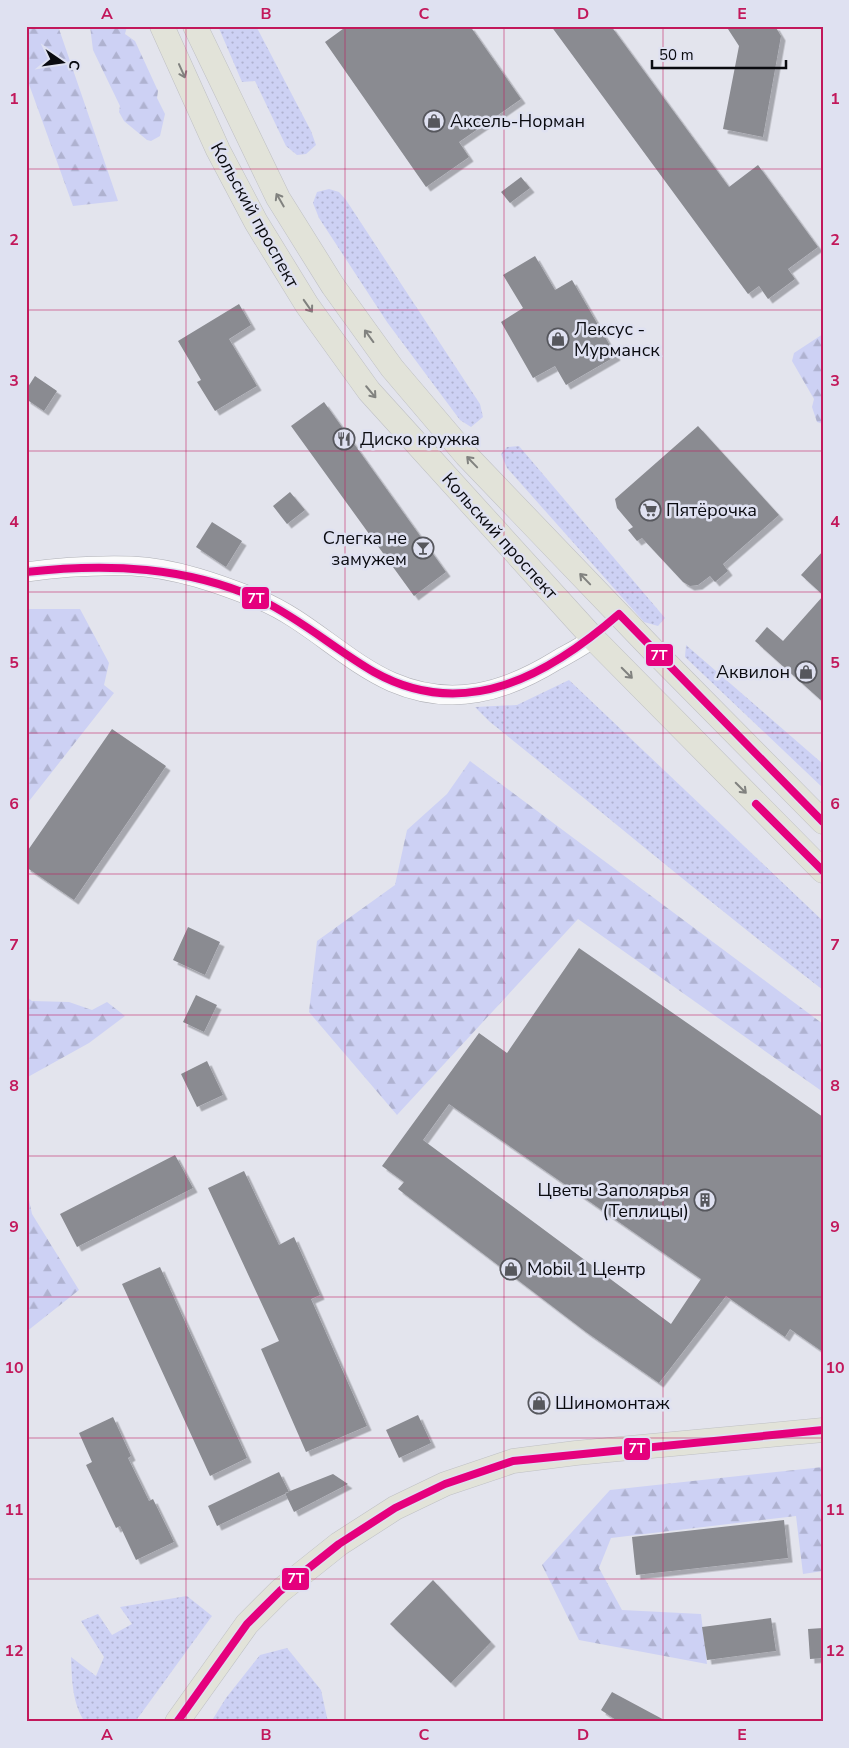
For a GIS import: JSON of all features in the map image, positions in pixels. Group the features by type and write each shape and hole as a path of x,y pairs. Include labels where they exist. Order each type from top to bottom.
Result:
{"main road":[{"name":"Кольский проспект","path":"162,26 218,150 256,222 307,306 369,391 593,638 823,871"},
{"name":"Кольский проспект","path":"195,26 278,198 333,286 392,368 466,455 823,822"},
{"path":"593,638 619,614"},
{"path":"177,1722 246,1624 280,1592 355,1533 395,1508 446,1484 513,1461 576,1453 823,1430"}],"street":[{"path":"26,572 60,568 133,566 177,573 219,585 262,601 391,681 436,693 474,694 516,683 593,638"}],"green space":[{"path":"26,26 58,26 118,201 73,206 26,76"},
{"path":"90,26 127,26 125,34 135,41 158,91 157,98 165,114 160,136 151,141 147,140 124,121 119,112 120,106 93,50"},
{"path":"218,26 256,26 311,131 316,145 306,154 297,155 286,146 255,81 242,82"},
{"path":"329,189 339,192 346,200 480,404 483,417 471,427 460,420 387,322 319,218 313,203 317,192"},
{"path":"823,334 823,424 817,422 812,407 814,399 792,361 794,353"},
{"path":"519,446 665,618 658,626 644,622 507,468 501,454 507,447"},
{"path":"26,609 80,609 109,663 104,685 114,693 26,805"},
{"path":"686,645 823,764 823,788 685,657"},
{"path":"569,680 823,921 823,990 490,722 475,707 517,705"},
{"path":"470,761 823,1024 823,1092 578,919 397,1115 309,1012 317,941 395,885 407,830 447,794"},
{"path":"26,996 32,1001 69,1002 92,1010 107,1002 125,1016 89,1043 26,1078"},
{"path":"26,1186 32,1214 79,1290 26,1332"},
{"path":"823,1467 823,1571 803,1574 796,1516 611,1538 599,1568 622,1610 701,1614 707,1664 579,1640 542,1565 610,1490"},
{"path":"187,1596 212,1616 135,1722 85,1722 75,1699 71,1657 96,1676 104,1657 81,1621 98,1614 112,1635 132,1624 120,1607"},
{"path":"287,1648 321,1690 328,1722 211,1722 226,1698 260,1655"}],"building":[{"name":"Аксель-Норман","path":"347,26 470,26 521,99 459,142 469,157 426,187 325,42"},
{"path":"551,26 611,26 729,187 758,165 818,247 788,269 795,279 768,299 759,286 748,294"},
{"path":"726,26 775,26 781,36 763,137 723,129 739,46"},
{"path":"521,177 530,188 510,203 501,192"},
{"name":"Лексус - Мурманск","path":"535,256 555,290 572,280 616,356 566,385 555,366 533,378 501,322 523,308 503,275"},
{"path":"239,304 251,325 229,339 257,386 215,411 197,382 201,380 178,341"},
{"path":"35,376 57,391 44,411 26,399 26,390"},
{"path":"324,402 446,572 414,596 291,426"},
{"path":"698,426 779,515 723,564 728,571 715,582 710,576 698,585 690,586 683,582 642,538 637,541 628,530 633,527 617,508 615,499"},
{"path":"290,492 305,510 287,524 273,506"},
{"path":"212,522 242,541 226,567 196,547"},
{"path":"823,551 823,595 801,575"},
{"name":"Аквилон","path":"823,596 823,702 755,641 767,627 783,641"},
{"path":"112,729 166,766 74,900 26,867 26,853"},
{"path":"188,927 220,942 205,975 173,960"},
{"name":"Цветы Заполярья (Теплицы)","path":"579,948 823,1117 823,1352 790,1329 785,1337 726,1296 659,1383 586,1332 398,1189 404,1182 382,1166 479,1033 507,1053","holes":["449,1104 701,1279 671,1324 423,1140"]},
{"path":"196,995 217,1005 204,1032 183,1022"},
{"path":"207,1061 223,1095 197,1107 181,1074"},
{"path":"175,1155 193,1188 77,1247 60,1214"},
{"path":"244,1171 279,1245 294,1237 320,1295 311,1299 367,1426 306,1452 261,1349 279,1341 208,1188"},
{"path":"160,1267 247,1458 210,1476 122,1284"},
{"path":"418,1415 431,1443 399,1458 386,1430"},
{"path":"113,1417 131,1456 128,1458 149,1501 153,1499 174,1542 136,1560 120,1526 116,1528 86,1465 92,1462 79,1433"},
{"path":"279,1472 289,1492 217,1526 208,1506"},
{"path":"333,1474 348,1484 294,1512 285,1493"},
{"path":"784,1520 788,1558 636,1575 632,1537"},
{"path":"433,1580 491,1642 451,1683 390,1624"},
{"path":"771,1618 776,1651 707,1660 702,1627"},
{"path":"823,1628 823,1658 810,1659 808,1629"},
{"path":"612,1692 668,1722 619,1722 601,1710"}],"transit line":[{"name":"7Т","path":"26,572 56,569 117,568 147,570 206,580 235,589 263,601 305,626 374,672 408,687 441,693 473,692 504,685 535,673 564,656 619,614 823,822"},
{"name":"7Т","path":"756,804 823,871"},
{"name":"7Т","path":"177,1722 247,1624 280,1591 339,1544 395,1508 445,1484 513,1461 823,1430"}],"place":[{"name":"Аксель-Норман","path":"434,121"},
{"name":"Лексус - Мурманск","path":"558,339"},
{"name":"Диско кружка","path":"344,439"},
{"name":"Пятёрочка","path":"650,510"},
{"name":"Слегка не замужем","path":"423,548"},
{"name":"Аквилон","path":"806,672"},
{"name":"Цветы Заполярья (Теплицы)","path":"705,1200"},
{"name":"Mobil 1 Центр","path":"511,1269"},
{"name":"Шиномонтаж","path":"539,1403"}]}
